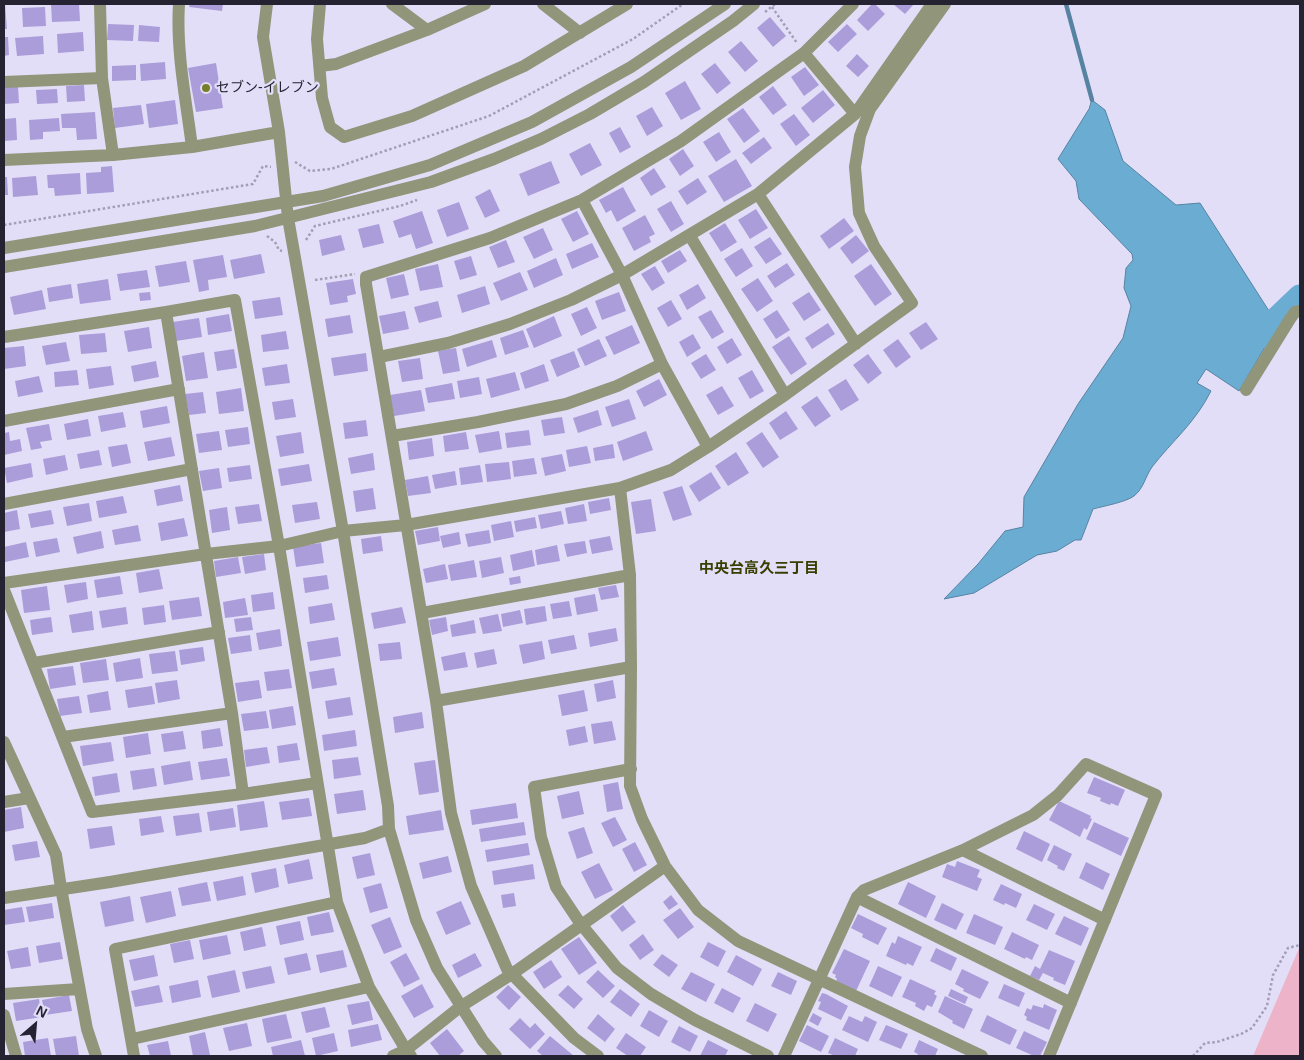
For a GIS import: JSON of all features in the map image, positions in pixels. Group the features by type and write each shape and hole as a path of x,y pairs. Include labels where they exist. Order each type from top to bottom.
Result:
{"street":[{"path":"100,4 102,78 114,155"},
{"path":"179,4 178,20 181,65 192,147"},
{"path":"267,4 263,37 279,132 288,218 344,531 390,829 416,920 437,968 460,1007 483,1041 496,1056"},
{"path":"320,4 317,39 322,98 330,127 344,137 412,116 524,66 627,4"},
{"path":"392,4 427,30"},
{"path":"320,66 336,64 427,30 485,4"},
{"path":"543,4 580,32"},
{"path":"4,248 323,196 430,165 532,122 632,67 724,4"},
{"path":"4,267 255,226 432,182 494,160 590,114 644,82 733,21 754,4"},
{"path":"598,1056 574,1038 507,969 471,886 453,822 422,613 366,277 490,238 582,200 681,141 804,53 853,4"},
{"path":"379,356 448,343 510,324 571,300 622,275 758,194 855,114 932,4"},
{"path":"4,583 206,554 279,546 344,531 406,525 620,488 672,470 784,395 912,303 874,246 859,213 855,167 860,136 870,109 945,4"},
{"path":"804,53 855,114"},
{"path":"4,82 102,78"},
{"path":"4,160 114,155 192,147 279,132"},
{"path":"758,194 856,344"},
{"path":"582,200 622,275 662,364 708,447"},
{"path":"690,236 784,395"},
{"path":"4,337 235,300 279,546 326,844 337,902 369,987 408,1053"},
{"path":"1246,390 1290,319 1295,312 1300,311"},
{"path":"166,312 219,632 243,794"},
{"path":"392,436 478,422 566,404 616,386 662,364"},
{"path":"4,421 179,390"},
{"path":"4,504 192,470"},
{"path":"620,488 630,575 630,786 642,819 665,866 698,910 738,941 982,1056"},
{"path":"422,613 630,575"},
{"path":"4,590 92,812 317,783"},
{"path":"34,662 219,632"},
{"path":"436,701 631,667"},
{"path":"63,737 232,714"},
{"path":"4,742 56,855 79,989 87,1029 96,1056"},
{"path":"784,1056 857,897 864,890 962,850 1033,815 1058,794 1086,764 1156,795 1049,1056"},
{"path":"630,769 534,788 540,837 556,888 582,925 617,968 651,994 695,1020 768,1056"},
{"path":"4,802 29,798"},
{"path":"4,898 110,882 365,838 390,829"},
{"path":"962,850 1105,920"},
{"path":"393,1056 408,1053 460,1007 512,974 665,866"},
{"path":"857,897 1071,1003"},
{"path":"134,1056 115,949 337,902"},
{"path":"132,1039 369,987"},
{"path":"4,994 79,989"},
{"path":"4,1015 16,1056"}],"path":[{"path":"772,7 804,53"},
{"path":"4,223 10,224"},
{"path":"262,236 268,237 275,242 278,250 295,254"},
{"path":"315,280 354,274 366,277"},
{"path":"1193,1056 1205,1043 1217,1042 1252,1028 1267,1006 1273,975 1283,954 1288,948 1300,945"}],"shaded area":[{"path":"1300,946 1300,1056 1253,1056"}],"water":[{"path":"1092,100 1105,110 1123,161 1176,205 1200,203 1278,325 1239,391 1206,369 1197,383 1211,391 1198,413 1152,467 1140,490 1134,496 1093,509 1081,540 1075,540 1057,551 1037,555 974,593 944,599 978,564 1005,531 1023,527 1024,497 1078,404 1123,338 1131,306 1124,288 1126,268 1133,260 1132,254 1079,199 1076,181 1058,159 1089,109"}],"building":[{"path":"5,4 7,29 4,29"},
{"path":"51,4 79,4 80,21 52,22"},
{"path":"190,4 223,4 222,11 189,7"},
{"path":"872,4 875,4 885,14 868,31 857,20"},
{"path":"893,4 914,4 905,14"},
{"path":"45,7 46,26 23,27 22,8"},
{"path":"770,17 786,36 773,47 757,28"},
{"path":"108,24 134,25 133,41 107,40"},
{"path":"847,24 857,34 838,52 828,42"},
{"path":"139,25 160,27 159,42 138,41"},
{"path":"83,32 84,51 58,53 57,34"},
{"path":"43,36 44,54 17,56 15,38"},
{"path":"4,37 8,37 9,55 4,56"},
{"path":"741,41 758,61 745,72 728,52"},
{"path":"857,54 869,66 858,77 846,66"},
{"path":"165,62 166,79 141,81 140,64"},
{"name":"セブン-イレブン","path":"216,63 223,108 196,112 188,68"},
{"path":"715,63 731,83 717,94 701,74"},
{"path":"136,65 136,80 112,81 112,66"},
{"path":"805,67 819,85 804,96 791,77"},
{"path":"685,81 701,109 681,120 665,93"},
{"path":"84,85 85,101 67,102 66,86"},
{"path":"18,86 19,103 4,104 4,87"},
{"path":"773,86 787,105 773,115 759,97"},
{"path":"57,89 58,103 37,104 36,90"},
{"path":"823,90 835,105 813,123 801,108"},
{"path":"175,100 178,124 149,128 146,104"},
{"path":"141,105 144,124 115,128 113,108"},
{"path":"652,107 663,126 647,136 636,116"},
{"path":"743,108 760,131 744,143 727,119"},
{"path":"95,112 97,139 77,140 76,128 62,128 61,114"},
{"path":"794,114 810,135 796,146 780,124"},
{"path":"16,118 17,140 4,141 4,119"},
{"path":"59,118 60,131 43,132 43,139 30,140 29,120"},
{"path":"620,127 631,147 620,153 609,133"},
{"path":"719,132 731,152 716,162 703,142"},
{"path":"764,137 772,148 751,164 742,153"},
{"path":"590,143 602,165 581,176 569,154"},
{"path":"683,149 694,166 680,176 669,159"},
{"path":"736,159 752,186 724,202 708,176"},
{"path":"551,161 560,183 528,196 519,174"},
{"path":"112,166 114,192 87,194 86,173 101,172 101,167"},
{"path":"654,168 666,187 651,196 640,178"},
{"path":"80,173 81,194 55,196 54,188 48,188 47,175"},
{"path":"36,176 38,195 13,197 12,178"},
{"path":"4,177 7,177 8,195 4,195"},
{"path":"698,178 707,192 687,205 678,191"},
{"path":"623,187 636,211 617,222 611,210 606,213 599,200"},
{"path":"490,189 500,211 485,218 475,197"},
{"path":"671,201 684,224 671,232 657,209"},
{"path":"459,202 469,229 447,237 437,210"},
{"path":"756,209 768,228 750,239 738,220"},
{"path":"422,211 433,243 416,249 411,234 399,238 393,221"},
{"path":"577,211 589,234 573,242 561,219"},
{"path":"645,215 655,234 649,237 651,242 634,251 622,228"},
{"path":"844,218 854,231 829,249 820,236"},
{"path":"725,223 737,242 721,252 709,233"},
{"path":"379,224 384,243 363,248 358,229"},
{"path":"543,228 553,250 534,259 523,237"},
{"path":"341,235 345,250 322,256 319,240"},
{"path":"856,235 869,251 852,264 840,248"},
{"path":"770,237 782,254 766,264 754,247"},
{"path":"506,240 515,262 498,268 489,247"},
{"path":"592,243 599,257 572,269 566,254"},
{"path":"742,248 753,266 736,277 724,259"},
{"path":"680,250 687,261 668,273 661,261"},
{"path":"261,254 265,273 234,279 230,260"},
{"path":"223,255 227,277 208,280 209,290 199,292 193,260"},
{"path":"471,256 477,275 460,280 454,261"},
{"path":"556,258 563,275 534,288 527,271"},
{"path":"186,261 190,282 159,287 155,266"},
{"path":"787,263 795,275 775,288 767,276"},
{"path":"438,264 443,287 420,291 415,269"},
{"path":"871,264 892,294 875,306 854,276"},
{"path":"655,266 665,283 652,291 641,274"},
{"path":"147,270 150,287 120,291 117,274"},
{"path":"520,272 528,290 501,301 493,283"},
{"path":"404,274 409,295 391,299 386,278"},
{"path":"758,278 773,301 757,312 741,289"},
{"path":"108,279 111,300 80,304 77,284"},
{"path":"353,279 356,294 347,296 348,302 330,305 326,283"},
{"path":"71,284 73,298 49,302 47,288"},
{"path":"698,284 706,298 687,310 679,295"},
{"path":"485,286 490,304 462,313 457,295"},
{"path":"42,290 46,309 14,315 10,297"},
{"path":"150,292 151,300 140,301 139,293"},
{"path":"619,292 626,311 602,320 595,301"},
{"path":"809,292 821,310 804,321 792,303"},
{"path":"280,297 283,315 255,319 252,301"},
{"path":"671,300 682,319 668,327 657,308"},
{"path":"438,301 442,317 419,323 414,307"},
{"path":"587,307 597,328 581,336 571,314"},
{"path":"711,310 724,332 712,339 698,317"},
{"path":"777,310 790,330 776,339 763,319"},
{"path":"405,311 409,329 383,334 379,316"},
{"path":"229,314 232,331 208,335 206,318"},
{"path":"350,315 353,333 328,337 325,319"},
{"path":"554,316 562,336 534,348 526,329"},
{"path":"199,318 202,337 176,341 173,322"},
{"path":"926,322 938,339 921,350 909,333"},
{"path":"828,323 835,334 812,349 805,338"},
{"path":"632,325 640,343 614,355 605,337"},
{"path":"149,327 152,348 128,352 124,331"},
{"path":"523,330 529,347 505,355 500,338"},
{"path":"286,331 289,349 263,352 261,335"},
{"path":"105,333 107,352 81,354 79,335"},
{"path":"693,334 701,348 687,357 679,342"},
{"path":"789,336 807,364 791,375 772,347"},
{"path":"732,338 742,355 727,364 717,347"},
{"path":"599,339 607,356 585,366 577,349"},
{"path":"898,339 911,357 896,368 883,350"},
{"path":"492,340 497,357 467,367 462,349"},
{"path":"66,342 70,361 46,365 42,346"},
{"path":"24,346 26,366 4,369 4,348"},
{"path":"456,348 460,371 443,374 438,351"},
{"path":"234,349 237,368 217,371 214,352"},
{"path":"574,351 580,367 557,377 550,360"},
{"path":"204,352 208,378 186,381 182,356"},
{"path":"366,353 368,371 334,376 331,358"},
{"path":"706,354 716,370 701,379 691,363"},
{"path":"868,354 882,373 868,384 853,365"},
{"path":"420,358 423,379 402,382 398,361"},
{"path":"156,361 159,377 134,382 131,366"},
{"path":"287,364 290,383 265,386 262,368"},
{"path":"544,364 549,381 525,389 520,373"},
{"path":"111,366 114,385 89,389 86,369"},
{"path":"77,370 79,385 55,387 54,372"},
{"path":"752,370 764,391 750,399 738,378"},
{"path":"515,372 520,390 491,398 486,379"},
{"path":"39,376 43,392 18,397 15,381"},
{"path":"479,377 482,394 460,398 457,381"},
{"path":"659,379 667,395 644,407 636,391"},
{"path":"846,379 859,400 841,411 828,390"},
{"path":"452,383 455,399 428,403 425,388"},
{"path":"722,386 734,406 718,415 706,395"},
{"path":"241,388 244,411 219,414 216,392"},
{"path":"421,390 425,411 394,416 390,395"},
{"path":"203,392 206,413 189,415 185,394"},
{"path":"817,396 831,416 815,427 801,407"},
{"path":"293,399 296,417 275,420 272,402"},
{"path":"629,399 636,419 612,427 605,407"},
{"path":"167,406 170,423 143,428 140,411"},
{"path":"598,410 602,425 578,433 573,418"},
{"path":"786,411 798,429 780,440 769,423"},
{"path":"123,412 126,427 101,432 98,416"},
{"path":"562,417 565,433 544,436 541,420"},
{"path":"88,419 91,436 67,440 64,424"},
{"path":"366,420 368,436 345,439 343,423"},
{"path":"49,424 52,440 40,442 42,448 31,450 26,428"},
{"path":"248,427 250,444 228,447 225,430"},
{"path":"529,430 531,445 507,448 505,433"},
{"path":"219,431 222,450 199,453 196,434"},
{"path":"499,431 502,449 479,453 475,435"},
{"path":"646,431 653,450 623,461 617,442"},
{"path":"9,432 10,441 20,439 22,451 4,455 4,433"},
{"path":"301,432 304,453 280,457 276,436"},
{"path":"466,432 469,449 445,452 443,436"},
{"path":"762,432 779,457 763,468 746,443"},
{"path":"171,437 175,456 148,461 144,442"},
{"path":"432,438 434,456 409,460 407,442"},
{"path":"127,444 131,463 112,467 108,447"},
{"path":"613,444 615,458 595,461 593,448"},
{"path":"587,446 591,463 569,467 566,450"},
{"path":"99,450 102,465 80,469 77,454"},
{"path":"736,452 749,473 728,486 715,466"},
{"path":"373,453 375,470 351,474 348,458"},
{"path":"562,454 566,471 545,476 541,458"},
{"path":"65,455 68,470 46,475 43,459"},
{"path":"534,458 537,474 514,477 512,461"},
{"path":"509,462 511,479 487,482 485,464"},
{"path":"31,463 33,477 7,483 4,468"},
{"path":"309,464 312,481 281,486 278,469"},
{"path":"250,465 252,479 229,482 227,468"},
{"path":"480,465 483,482 461,485 459,468"},
{"path":"219,468 222,488 203,491 199,471"},
{"path":"455,471 457,485 435,489 432,475"},
{"path":"711,472 721,488 699,502 689,486"},
{"path":"428,476 431,493 408,496 405,480"},
{"path":"180,485 183,501 157,506 154,490"},
{"path":"682,486 692,515 673,521 663,492"},
{"path":"373,488 376,509 356,512 353,491"},
{"path":"123,496 127,513 99,518 96,501"},
{"path":"609,498 611,510 590,514 588,502"},
{"path":"651,499 656,531 636,534 631,502"},
{"path":"317,502 320,519 295,523 292,505"},
{"path":"89,503 92,521 67,526 63,507"},
{"path":"259,504 262,521 238,524 235,507"},
{"path":"584,504 587,521 568,524 565,508"},
{"path":"227,507 230,530 212,533 209,510"},
{"path":"17,510 20,529 4,532 4,513"},
{"path":"51,510 54,524 31,528 28,514"},
{"path":"561,511 564,524 541,529 538,515"},
{"path":"535,517 537,528 516,532 514,521"},
{"path":"184,518 188,536 161,541 158,523"},
{"path":"511,521 514,537 494,541 491,525"},
{"path":"138,525 141,541 115,545 112,530"},
{"path":"438,527 440,541 418,545 415,531"},
{"path":"489,530 491,543 468,547 465,534"},
{"path":"101,531 104,548 77,554 73,537"},
{"path":"459,532 461,544 443,548 440,536"},
{"path":"381,536 383,551 363,554 361,539"},
{"path":"610,536 613,550 592,554 589,540"},
{"path":"57,538 60,552 36,557 33,542"},
{"path":"585,541 587,553 567,557 564,544"},
{"path":"26,542 29,557 5,562 4,547"},
{"path":"321,543 324,563 296,567 293,547"},
{"path":"557,545 560,561 537,565 535,550"},
{"path":"532,550 535,566 513,571 510,555"},
{"path":"264,554 266,570 245,574 242,557"},
{"path":"238,557 241,573 216,577 214,561"},
{"path":"501,557 504,573 482,578 479,561"},
{"path":"474,560 477,577 451,581 448,565"},
{"path":"445,564 448,579 426,583 423,569"},
{"path":"159,569 163,589 139,593 136,573"},
{"path":"327,575 329,589 305,593 303,578"},
{"path":"120,576 123,594 97,598 94,580"},
{"path":"520,576 521,583 510,585 509,578"},
{"path":"86,582 88,599 67,603 64,585"},
{"path":"616,585 619,597 601,600 598,588"},
{"path":"47,586 50,610 24,613 21,590"},
{"path":"273,592 275,609 253,612 251,595"},
{"path":"595,594 598,611 577,615 574,598"},
{"path":"199,597 202,616 172,620 169,601"},
{"path":"245,598 248,615 225,618 223,602"},
{"path":"569,601 572,616 553,619 550,604"},
{"path":"332,603 335,620 310,624 308,607"},
{"path":"164,605 166,622 144,625 142,608"},
{"path":"545,606 547,621 526,625 524,609"},
{"path":"126,607 128,624 102,628 99,611"},
{"path":"402,607 406,623 374,629 371,613"},
{"path":"520,610 523,623 503,627 501,614"},
{"path":"92,611 94,630 72,633 69,615"},
{"path":"498,614 502,631 483,634 479,618"},
{"path":"51,617 53,632 32,635 30,620"},
{"path":"251,617 253,630 236,632 234,619"},
{"path":"446,617 448,631 432,635 429,620"},
{"path":"474,620 476,633 452,637 450,625"},
{"path":"616,628 618,641 590,647 588,633"},
{"path":"280,629 282,646 259,650 256,633"},
{"path":"250,635 252,651 231,654 228,638"},
{"path":"574,635 577,649 551,654 548,640"},
{"path":"338,637 341,656 310,661 307,642"},
{"path":"542,641 545,659 523,664 519,645"},
{"path":"400,642 402,659 380,661 378,644"},
{"path":"203,647 205,661 181,665 179,650"},
{"path":"494,649 497,664 477,668 474,653"},
{"path":"175,651 178,671 152,674 149,654"},
{"path":"465,652 468,667 444,671 441,657"},
{"path":"140,658 143,678 116,682 113,663"},
{"path":"106,659 109,680 83,683 80,663"},
{"path":"73,666 76,685 50,689 47,669"},
{"path":"334,668 337,685 312,689 309,672"},
{"path":"289,669 292,688 267,691 264,672"},
{"path":"177,680 180,699 158,703 155,683"},
{"path":"259,680 262,698 238,702 235,683"},
{"path":"613,680 616,698 597,702 594,684"},
{"path":"152,686 155,704 128,708 125,690"},
{"path":"584,690 588,711 562,716 558,695"},
{"path":"108,691 111,710 90,713 87,695"},
{"path":"79,696 82,713 60,716 57,699"},
{"path":"350,697 353,715 328,719 325,701"},
{"path":"293,706 296,725 272,729 269,710"},
{"path":"266,711 269,728 244,731 241,714"},
{"path":"422,712 424,728 395,733 393,717"},
{"path":"612,721 616,740 594,744 591,724"},
{"path":"585,726 588,742 569,746 566,730"},
{"path":"220,728 223,746 203,749 201,731"},
{"path":"355,730 357,746 324,751 322,735"},
{"path":"183,731 186,749 164,752 161,734"},
{"path":"148,733 151,754 126,758 123,737"},
{"path":"111,742 114,761 83,766 80,746"},
{"path":"297,743 300,760 279,763 277,746"},
{"path":"267,747 270,763 246,767 244,750"},
{"path":"358,757 361,775 334,779 332,760"},
{"path":"227,758 230,776 201,780 198,762"},
{"path":"435,760 439,792 419,795 414,763"},
{"path":"190,761 193,780 164,785 161,766"},
{"path":"154,768 157,786 133,790 130,771"},
{"path":"117,773 120,792 95,796 92,777"},
{"path":"1094,777 1125,790 1118,806 1100,801 1101,798 1087,793"},
{"path":"618,782 623,809 607,812 603,785"},
{"path":"363,790 366,810 337,814 334,794"},
{"path":"579,791 584,814 562,819 557,796"},
{"path":"309,798 312,816 282,820 279,802"},
{"path":"264,801 268,827 240,831 237,805"},
{"path":"1059,801 1091,816 1090,818 1092,819 1087,830 1084,828 1080,837 1049,820"},
{"path":"516,803 518,818 472,825 470,810"},
{"path":"21,807 24,828 4,832 4,810"},
{"path":"233,808 236,827 210,831 207,812"},
{"path":"441,810 444,830 409,835 406,816"},
{"path":"199,813 202,832 176,836 173,816"},
{"path":"161,816 164,832 141,836 139,819"},
{"path":"615,817 627,840 613,847 601,823"},
{"path":"524,822 526,835 481,842 479,829"},
{"path":"1094,822 1129,838 1121,856 1086,839"},
{"path":"112,826 115,845 90,849 87,829"},
{"path":"584,827 593,853 577,859 568,832"},
{"path":"1024,831 1050,844 1042,862 1016,849"},
{"path":"37,841 40,857 15,861 12,845"},
{"path":"635,842 647,865 634,872 622,849"},
{"path":"528,843 530,855 487,862 485,850"},
{"path":"1054,845 1072,854 1064,871 1047,860"},
{"path":"370,853 375,875 357,879 352,857"},
{"path":"448,856 452,872 423,879 419,863"},
{"path":"309,859 313,879 288,884 284,865"},
{"path":"957,861 980,870 977,877 982,879 977,891 942,877 947,864 955,867"},
{"path":"1086,862 1110,874 1103,890 1079,878"},
{"path":"599,863 613,890 595,899 581,872"},
{"path":"533,864 535,879 494,885 492,871"},
{"path":"276,868 279,887 255,893 251,873"},
{"path":"243,876 246,895 217,901 213,882"},
{"path":"207,882 211,901 182,906 178,888"},
{"path":"908,882 936,896 926,918 898,904"},
{"path":"381,883 388,908 370,913 363,888"},
{"path":"1001,884 1022,894 1016,908 993,900"},
{"path":"171,891 176,916 146,923 140,897"},
{"path":"514,893 516,906 503,908 501,895"},
{"path":"671,895 678,904 669,910 663,902"},
{"path":"130,896 134,921 105,927 100,902"},
{"path":"461,901 471,924 446,935 436,912"},
{"path":"52,903 54,918 29,922 26,907"},
{"path":"942,903 964,914 956,930 934,920"},
{"path":"1034,904 1055,914 1047,930 1026,920"},
{"path":"623,905 636,922 622,932 610,916"},
{"path":"22,907 25,922 4,925 4,910"},
{"path":"680,908 694,927 678,939 663,920"},
{"path":"329,912 334,932 311,936 307,917"},
{"path":"858,914 887,928 878,945 862,937 863,934 851,928"},
{"path":"974,914 1003,927 995,945 966,933"},
{"path":"1064,916 1089,928 1081,946 1055,934"},
{"path":"390,917 402,947 384,954 371,925"},
{"path":"300,921 304,940 280,945 276,926"},
{"path":"262,927 266,946 244,951 240,932"},
{"path":"1012,932 1039,945 1032,960 1026,957 1025,959 1004,949"},
{"path":"643,934 654,950 640,960 629,945"},
{"path":"227,935 231,954 203,960 199,940"},
{"path":"898,936 922,947 913,966 886,956 892,942 895,944"},
{"path":"579,937 597,963 579,975 561,949"},
{"path":"190,940 194,959 174,963 170,944"},
{"path":"60,942 63,959 39,963 36,946"},
{"path":"708,942 726,951 718,967 700,957"},
{"path":"28,947 31,966 11,969 7,951"},
{"path":"936,948 957,958 951,971 930,961"},
{"path":"844,949 870,961 856,991 836,981 836,975 832,973"},
{"path":"343,950 347,967 320,973 316,955"},
{"path":"1049,950 1075,961 1065,985 1043,973 1039,980 1030,976 1035,966 1040,969"},
{"path":"307,953 311,970 288,975 284,958"},
{"path":"406,953 420,979 404,987 390,962"},
{"path":"475,953 482,966 458,978 452,965"},
{"path":"662,954 678,965 669,977 653,965"},
{"path":"154,955 158,976 134,981 129,960"},
{"path":"736,955 762,969 753,986 727,972"},
{"path":"551,960 562,977 544,989 533,972"},
{"path":"271,966 275,983 246,989 242,972"},
{"path":"878,966 902,977 892,997 869,986"},
{"path":"962,969 989,982 980,999 963,991 964,989 955,984"},
{"path":"235,970 240,992 212,998 207,976"},
{"path":"598,970 615,986 603,998 586,982"},
{"path":"691,972 715,984 706,1002 681,989"},
{"path":"778,972 797,981 791,995 771,986"},
{"path":"910,979 936,991 934,994 937,996 932,1007 927,1005 924,1011 915,1006 916,1003 902,997"},
{"path":"198,980 201,997 172,1003 169,986"},
{"path":"422,984 434,1007 414,1018 401,996"},
{"path":"1004,984 1025,993 1019,1007 998,998"},
{"path":"159,985 163,1002 135,1007 131,991"},
{"path":"508,985 521,997 509,1010 496,997"},
{"path":"568,985 583,999 574,1009 558,995"},
{"path":"722,988 741,998 733,1013 714,1003"},
{"path":"620,989 640,1004 631,1017 610,1002"},
{"path":"951,989 968,997 965,1004 948,996"},
{"path":"822,993 848,1006 841,1020 818,1009 821,1002 818,1001"},
{"path":"69,995 72,1011 45,1015 42,1000"},
{"path":"945,996 973,1009 964,1029 952,1023 953,1021 938,1012"},
{"path":"39,999 42,1017 16,1021 13,1003"},
{"path":"369,1001 373,1020 352,1025 347,1005"},
{"path":"755,1003 777,1014 768,1032 746,1021"},
{"path":"1044,1004 1057,1010 1049,1030 1026,1020 1027,1017 1024,1015 1027,1008 1031,1010 1033,1005 1043,1008"},
{"path":"325,1007 330,1027 306,1033 301,1012"},
{"path":"649,1010 668,1021 659,1037 640,1026"},
{"path":"813,1013 822,1018 818,1026 809,1021"},
{"path":"286,1014 292,1038 267,1043 262,1019"},
{"path":"598,1014 615,1029 605,1042 587,1028"},
{"path":"987,1015 1017,1030 1010,1045 980,1031"},
{"path":"849,1016 862,1022 865,1016 877,1022 868,1042 842,1030"},
{"path":"520,1018 530,1028 535,1023 545,1034 530,1049 509,1029"},
{"path":"247,1023 252,1046 229,1051 223,1028"},
{"path":"378,1024 382,1040 351,1047 348,1030"},
{"path":"807,1025 829,1036 821,1052 799,1041"},
{"path":"886,1025 908,1034 901,1049 879,1040"},
{"path":"679,1026 698,1036 690,1052 671,1042"},
{"path":"447,1029 464,1051 458,1056 440,1056 430,1043"},
{"path":"1024,1031 1047,1042 1040,1056 1034,1056 1016,1048"},
{"path":"205,1032 210,1055 193,1056 189,1036"},
{"path":"334,1033 338,1051 316,1056 312,1038"},
{"path":"626,1033 646,1047 640,1056 628,1056 616,1048"},
{"path":"76,1036 79,1056 56,1056 53,1039"},
{"path":"550,1036 574,1056 543,1056 537,1051"},
{"path":"48,1038 51,1056 25,1056 23,1042"},
{"path":"835,1038 858,1049 855,1056 835,1056 828,1053"},
{"path":"301,1040 305,1056 273,1056 271,1047"},
{"path":"708,1040 728,1050 725,1056 700,1056"},
{"path":"919,1040 938,1049 935,1056 917,1056 918,1054 914,1052"},
{"path":"168,1041 171,1056 150,1056 147,1045"}],"waterway":[{"path":"1066,4 1092,100"},
{"path":"1247,336 1258,337 1300,297"}],"place":[{"name":"セブン-イレブン","path":"206,88"}],"district":[{"name":"中央台高久三丁目","path":"759,569"}]}
